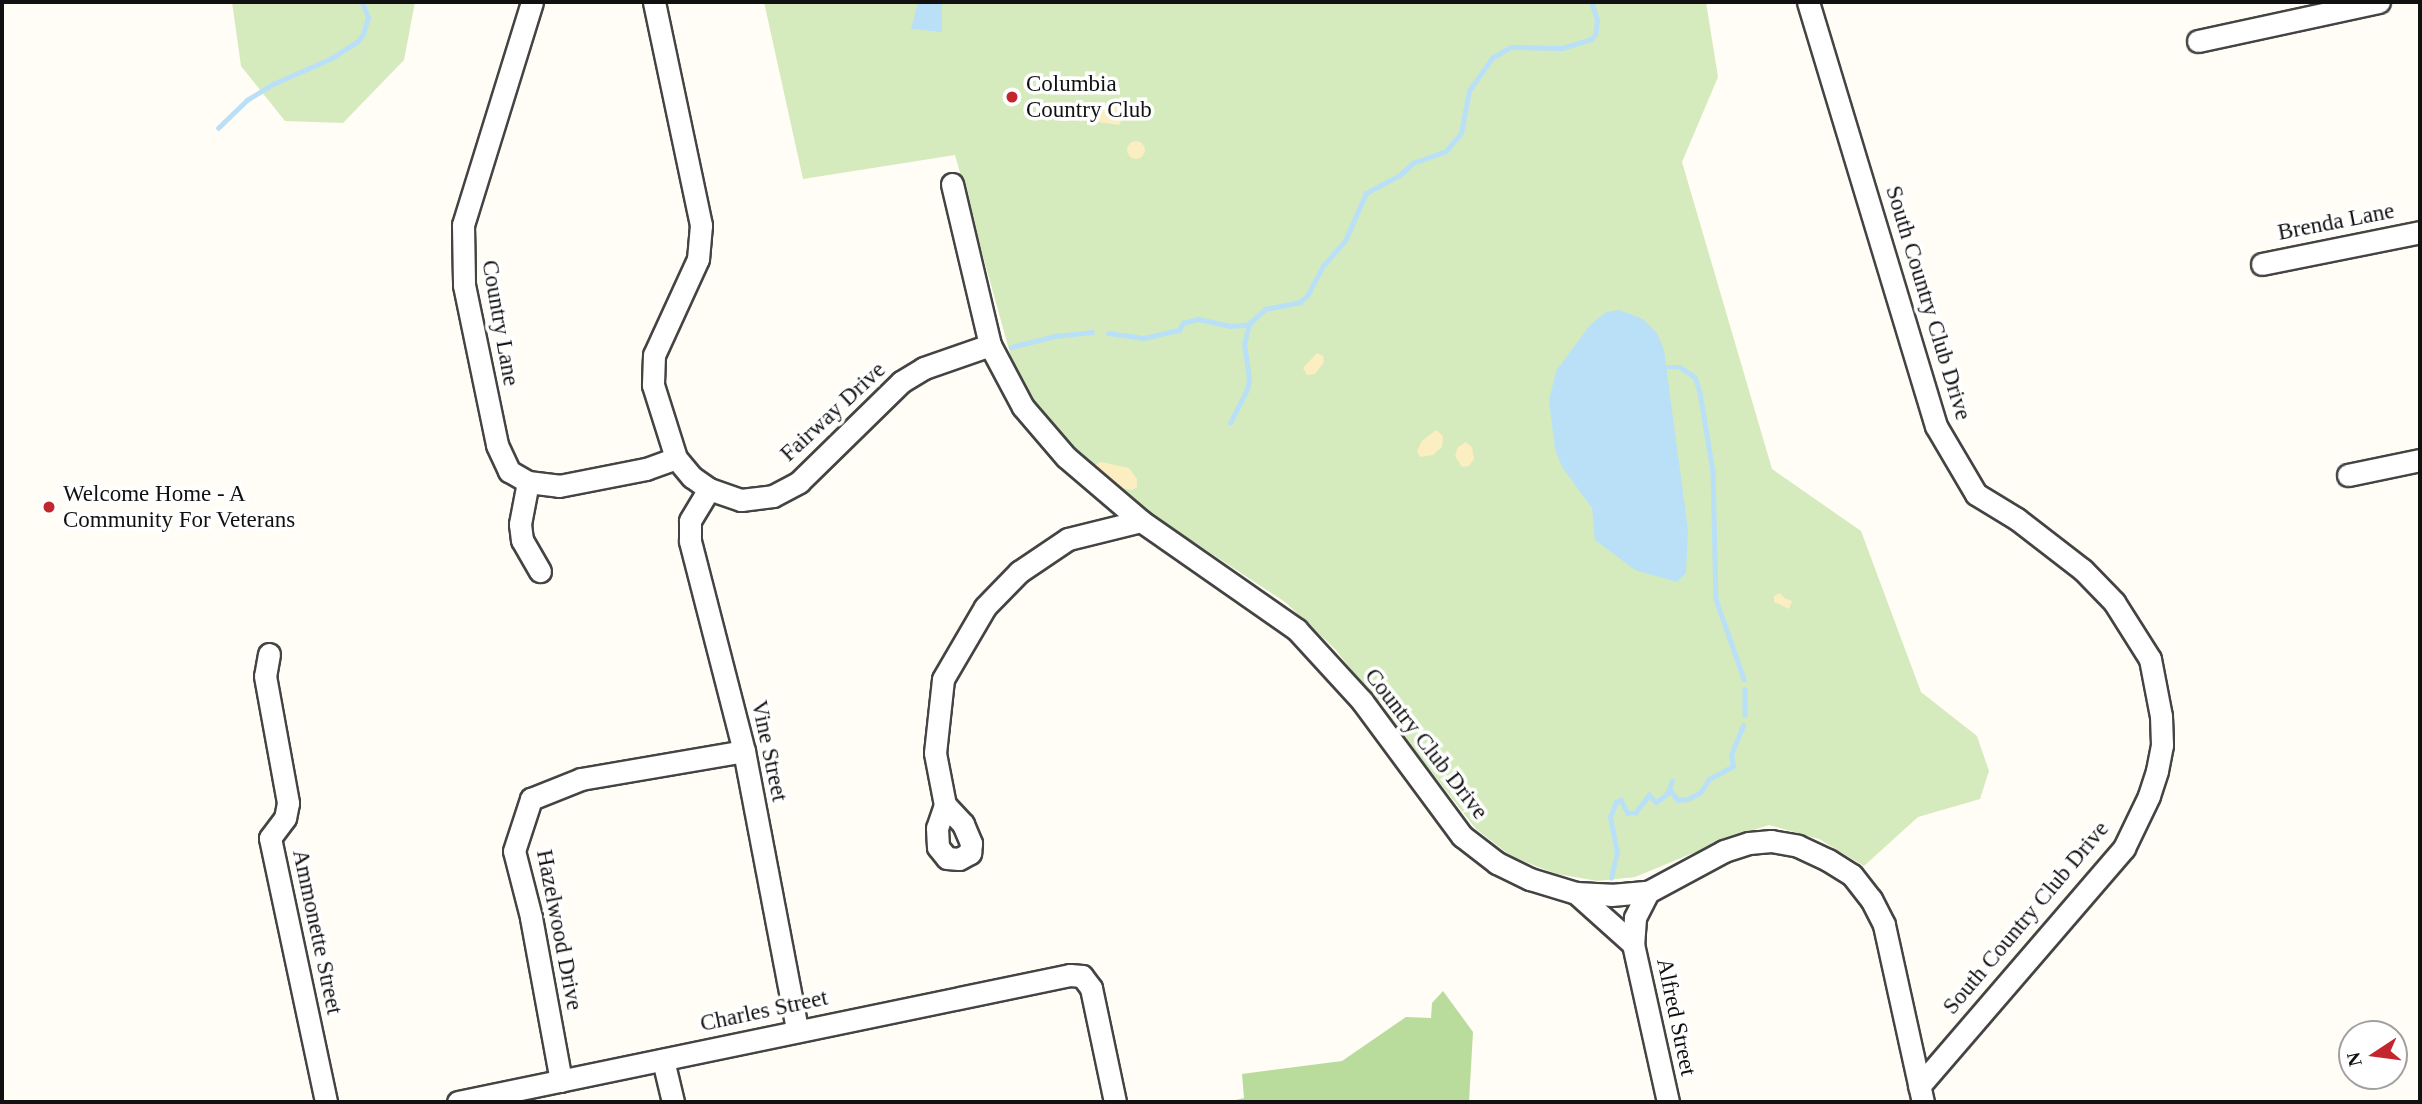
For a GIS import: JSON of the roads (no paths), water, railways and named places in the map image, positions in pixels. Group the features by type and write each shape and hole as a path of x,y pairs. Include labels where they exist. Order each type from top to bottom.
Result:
{"street":[{"name":"Country Lane","path":"528,482 509,471 497,446 464,285 461,251 463,225 532,2"},
{"path":"540,571 521,532 528,482 559,486 646,468 676,458 653,385 654,355 698,259 701,225 653,2"},
{"name":"South Country Club Drive","path":"1808,2 1936,426 1976,494 2017,519 2082,570 2114,602 2150,659 2161,716 2162,745 2157,771 2149,796 2124,848 1921,1094"},
{"path":"2197,41 2379,2"},
{"name":"Country Club Drive","path":"951,184 990,345 1023,407 1066,457 1141,521 1297,631 1362,701 1470,843 1497,863 1530,879 1576,893 1611,895 1648,892 1724,851 1771,841 1798,846 1852,876 1871,899 1884,925 1921,1094"},
{"name":"Brenda Lane","path":"2262,264 2420,232"},
{"name":"Fairway Drive","path":"676,458 692,477 709,488 740,500 773,496 799,482 901,382 924,368 990,345"},
{"path":"2348,475 2420,460"},
{"name":"Vine Street","path":"709,488 690,521 690,541 744,751 797,1030"},
{"path":"945,805 935,753 943,679 985,607 1019,572 1068,539 1141,521"},
{"name":"Ammonette Street","path":"269,654 265,676 288,803 285,818 270,838 326,1102"},
{"name":"Hazelwood Drive","path":"561,1081 531,917 514,851 531,799 581,779 744,751"},
{"name":"Alfred Street","path":"1648,892 1635,918 1633,943 1668,1102"},
{"name":"Alfred Street","path":"1576,893 1633,943"},
{"name":"Charles Street","path":"458,1102 1070,975 1082,976 1091,988 1115,1102"},
{"path":"663,1060 673,1102"}],"water":[{"path":"918,2 942,2 942,32 911,29"},
{"path":"1619,310 1643,319 1657,333 1664,350 1688,530 1686,573 1677,582 1635,570 1595,540 1592,508 1562,467 1555,449 1549,401 1556,371 1590,325 1606,312"}],"waterway":[{"path":"218,128 247,100 273,84 332,58 357,42 363,34 368,18 362,2"},
{"path":"1108,333 1144,338 1179,330 1183,323 1198,319 1230,326 1243,325 1249,324 1265,309 1300,302 1307,296 1323,266 1345,241 1366,193 1400,175 1413,163 1446,151 1461,133 1469,91 1492,58 1510,47 1562,48 1591,39 1595,35 1597,20 1591,2"},
{"path":"1230,423 1247,390 1249,379 1244,345 1249,324"},
{"path":"1011,347 1055,336 1092,332"},
{"path":"1661,367 1680,367 1695,377 1700,392 1713,471 1716,599 1744,679"},
{"path":"1745,689 1745,715"},
{"path":"1670,790 1678,800 1688,799 1700,793 1709,779 1733,766 1731,755 1743,725"},
{"path":"1611,878 1617,853 1610,817 1616,802 1621,800 1628,813 1635,813 1649,795 1656,802 1667,794 1672,781"}],"place":[{"name":"Columbia Country Club","path":"1012,97"},
{"name":"Welcome Home - A Community For Veterans","path":"49,507"}]}
